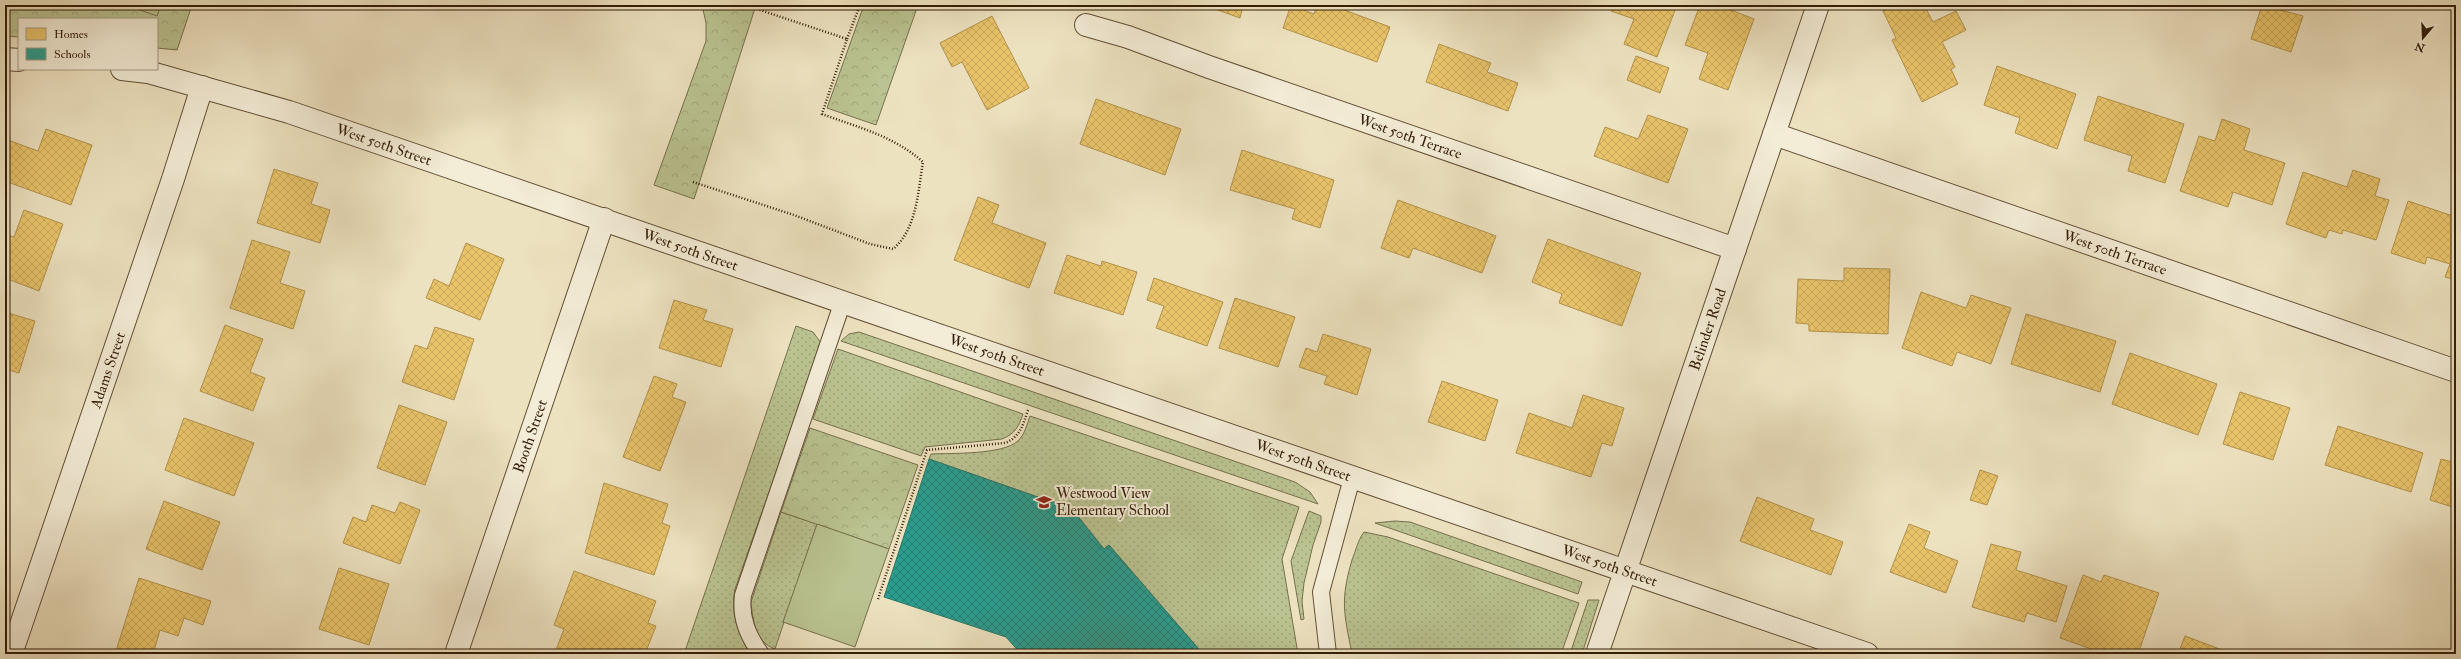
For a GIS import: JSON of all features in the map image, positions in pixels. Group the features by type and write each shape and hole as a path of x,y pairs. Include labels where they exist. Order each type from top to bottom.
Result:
{"street":[{"name":"Belinder Road","path":"1597,654 1818,5"},
{"name":"West 50th Terrace","path":"1086,25 1123,36 1209,68 1735,249"},
{"path":"5,59 18,60"},
{"name":"West 50th Street","path":"131,70 148,72 202,86 289,112 843,301 1352,478 1867,654"},
{"name":"Adams Street","path":"12,654 170,187 202,86"},
{"name":"West 50th Terrace","path":"1774,134 2456,370"},
{"name":"Booth Street","path":"456,654 604,219"}],"lane":[{"path":"761,654 747,629 743,611 744,596 843,301"},
{"path":"1328,654 1321,592 1352,478"}],"path":[{"path":"753,5 757,9 847,39"},
{"path":"693,182 794,215 870,244 893,249 904,240 914,213 923,162 909,149 890,138 822,114 860,5"},
{"path":"878,600 927,450 1005,443 1012,440 1021,429 1028,410"}],"green space":[{"path":"5,5 192,5 177,50 158,48 158,18 18,18 18,37 5,36"},
{"path":"126,5 161,5 157,16"},
{"path":"702,5 756,5 694,199 654,185 706,41 706,23"},
{"path":"864,5 918,5 876,125 827,108"},
{"path":"796,326 813,332 821,343 735,589 734,615 739,631 750,654 684,654"},
{"path":"859,332 1295,482 1310,492 1318,504 841,341 849,334"},
{"path":"838,349 1023,414 1018,426 1013,432 1002,439 925,447 921,456 813,419"},
{"path":"1030,416 1299,507 1282,559 1298,654 1203,654 1109,545 1104,549 1072,509 929,459 931,454 989,451 1011,446 1018,441 1026,429"},
{"path":"810,428 918,465 889,549 781,512"},
{"path":"1309,511 1321,516 1321,522 1313,545 1304,583 1302,601 1304,619 1301,620 1291,561"},
{"path":"781,512 817,524 775,649 768,646 759,636 754,623 751,602"},
{"path":"1395,521 1410,522 1582,582 1578,594 1375,523"},
{"path":"817,524 889,549 855,647 783,622"},
{"path":"1364,532 1388,537 1579,603 1561,654 1352,654 1344,607 1346,586 1352,560"},
{"path":"1588,600 1599,600 1582,654 1570,654"}],"building: Homes":[{"path":"1217,5 1243,5 1240,18 1215,9"},
{"path":"1291,5 1314,14 1317,5 1331,5 1390,27 1377,62 1283,28"},
{"path":"1613,5 1677,5 1657,57 1624,44 1634,19 1611,11"},
{"path":"1700,5 1718,5 1754,19 1728,90 1699,79 1708,53 1685,45"},
{"path":"1895,5 1924,5 1933,22 1956,11 1966,30 1942,42 1955,67 1951,69 1958,84 1922,102 1892,40 1896,38 1883,11"},
{"path":"2262,5 2303,16 2291,52 2251,39"},
{"path":"992,16 1029,88 987,110 962,62 952,67 940,43"},
{"path":"1439,44 1491,63 1487,72 1518,83 1508,111 1426,82"},
{"path":"1636,56 1669,68 1660,93 1627,80"},
{"path":"1997,66 2076,94 2057,149 2015,133 2020,118 1984,105"},
{"path":"2098,96 2184,124 2165,183 2128,171 2132,156 2084,140"},
{"path":"1096,99 1181,129 1165,175 1080,144"},
{"path":"1648,115 1688,129 1668,183 1594,156 1605,127 1638,139"},
{"path":"2222,119 2250,129 2244,150 2285,163 2272,205 2233,192 2228,207 2180,191 2199,136 2215,141"},
{"path":"46,129 92,145 71,205 5,181 5,139 38,151"},
{"path":"1242,150 1334,180 1320,228 1292,219 1295,209 1230,190"},
{"path":"274,169 318,183 311,204 330,210 320,243 257,223"},
{"path":"2353,170 2380,179 2375,196 2389,200 2376,240 2343,230 2342,234 2329,230 2326,238 2286,224 2303,172 2347,187"},
{"path":"978,197 999,205 992,223 1046,243 1029,288 954,260"},
{"path":"1398,200 1496,236 1482,273 1413,248 1409,258 1381,248"},
{"path":"2408,201 2456,217 2456,280 2445,277 2450,264 2427,257 2425,264 2391,253"},
{"path":"24,210 63,224 39,291 5,278 5,234 14,237"},
{"path":"1548,239 1641,273 1622,326 1559,303 1562,294 1532,282"},
{"path":"252,240 290,252 280,283 305,291 293,329 230,308"},
{"path":"466,243 504,259 480,320 426,298 434,279 449,286"},
{"path":"1067,255 1101,266 1102,261 1137,272 1123,315 1054,293"},
{"path":"1844,268 1890,269 1888,334 1809,331 1809,324 1796,323 1798,279 1844,281"},
{"path":"1154,278 1223,302 1207,346 1156,328 1164,306 1147,300"},
{"path":"1921,292 1966,308 1971,295 2011,308 1991,364 1957,352 1952,366 1902,348"},
{"path":"1235,298 1295,317 1278,367 1219,348"},
{"path":"674,300 707,310 703,320 733,329 721,367 659,348"},
{"path":"5,312 35,321 19,373 5,369"},
{"path":"2026,314 2116,341 2100,392 2011,364"},
{"path":"225,325 263,339 250,372 265,378 253,411 200,391"},
{"path":"435,327 474,339 454,400 402,382 415,345 427,349"},
{"path":"1323,334 1371,349 1357,395 1324,384 1327,376 1299,367 1306,348 1317,352"},
{"path":"2130,353 2217,384 2198,435 2112,404"},
{"path":"654,376 677,384 672,397 686,402 660,471 623,457"},
{"path":"1442,381 1498,400 1485,441 1428,422"},
{"path":"2240,392 2290,408 2273,460 2223,444"},
{"path":"1583,395 1624,408 1612,446 1602,443 1591,477 1516,453 1529,413 1572,428"},
{"path":"399,405 447,422 425,485 377,468"},
{"path":"184,418 254,443 234,496 165,470"},
{"path":"2338,426 2423,453 2411,492 2325,465"},
{"path":"2441,459 2456,463 2456,508 2430,500"},
{"path":"1980,470 1998,476 1987,505 1970,500"},
{"path":"604,483 668,504 662,523 670,526 654,575 585,553"},
{"path":"1757,497 1814,519 1810,530 1843,542 1831,575 1740,541"},
{"path":"164,501 220,522 202,570 146,549"},
{"path":"400,502 420,510 400,564 343,543 353,517 366,522 372,505 395,513"},
{"path":"1909,524 1930,532 1924,548 1958,561 1946,593 1890,572"},
{"path":"1991,544 2021,552 2016,570 2067,586 2056,622 2027,613 2024,622 1972,607"},
{"path":"339,568 389,584 369,645 319,629"},
{"path":"574,571 656,601 648,623 656,626 645,654 566,654 556,650 564,629 554,625"},
{"path":"2083,575 2101,582 2104,575 2159,593 2138,654 2106,654 2060,638"},
{"path":"139,578 211,601 203,625 184,618 178,636 160,630 153,654 115,654"},
{"path":"2185,636 2233,654 2178,654"}],"building: Schools":[{"path":"929,459 1072,509 1104,549 1109,545 1203,654 1021,654 1006,637 884,597"}],"place":[{"name":"Westwood View Elementary School","path":"1044,502"}]}
